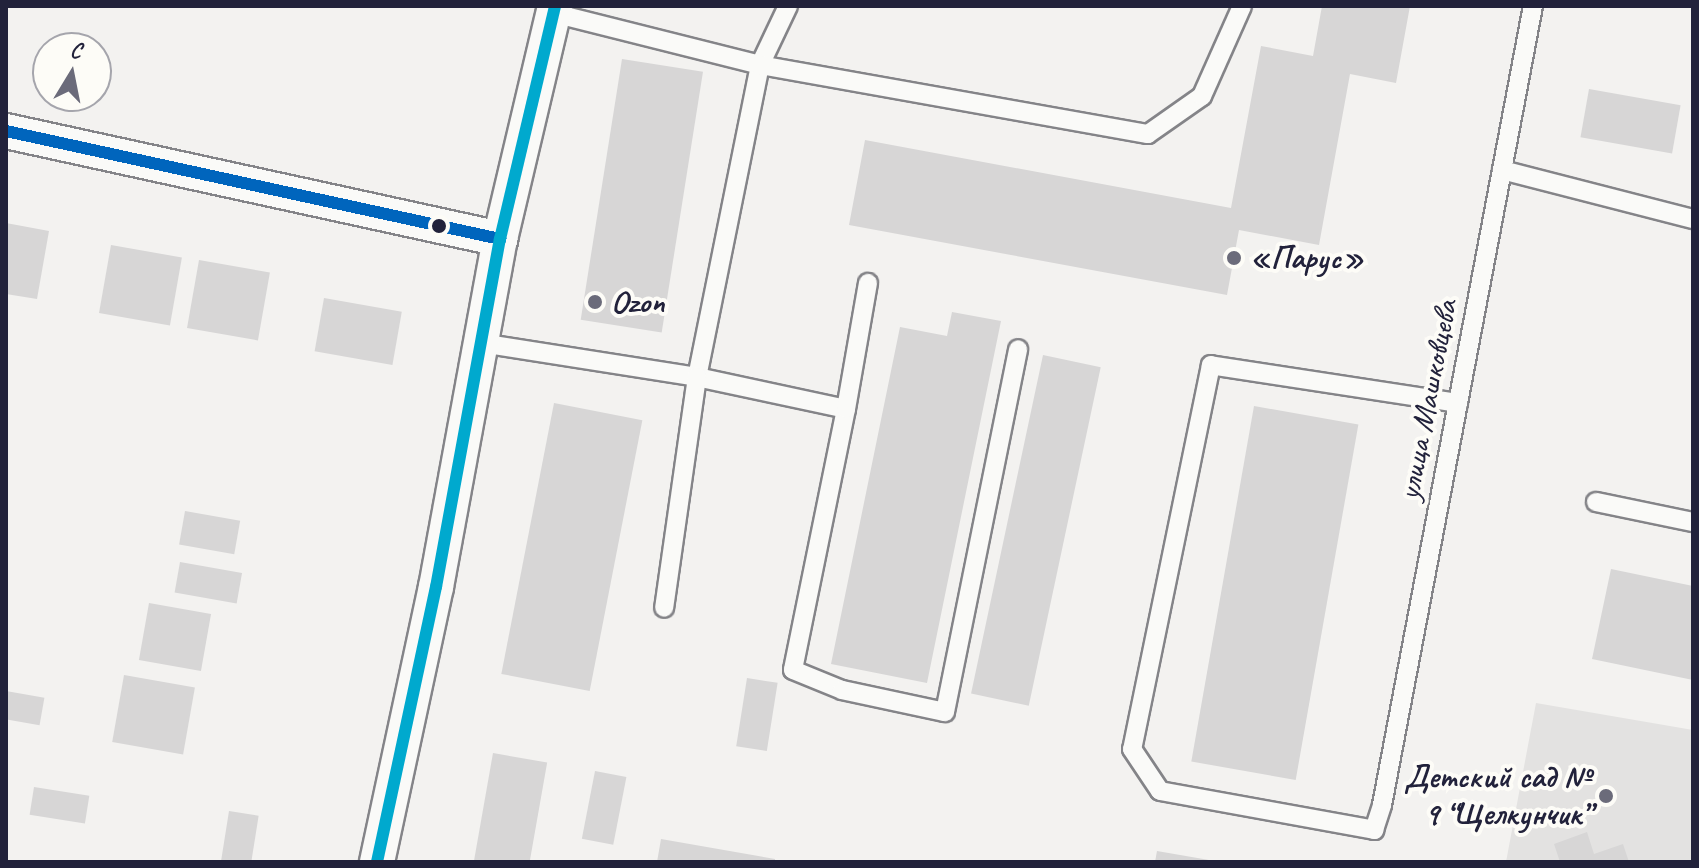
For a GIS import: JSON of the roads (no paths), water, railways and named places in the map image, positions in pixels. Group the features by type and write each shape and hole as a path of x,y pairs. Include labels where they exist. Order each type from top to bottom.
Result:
{"street":[{"path":"377,862 436,587 500,239 554,10"},
{"path":"6,131 500,239"}],"lane":[{"path":"664,608 697,377 760,65 788,6"},
{"path":"554,10 760,65 1148,134 1202,96 1242,6"},
{"name":"улица Машковцева","path":"1458,403 1211,365 1132,749 1160,791 1374,830 1382,805 1458,403 1533,6"},
{"path":"1502,170 1693,219"},
{"path":"868,283 793,670 842,690 945,712 1018,349"},
{"path":"481,343 697,377 846,409"},
{"path":"1596,502 1693,522"}],"place":[{"name":"«Парус»","path":"1234,258"},
{"name":"Ozon","path":"595,302"},
{"name":"Детский сад № 9 “Щелкунчик”","path":"1606,796"}]}
